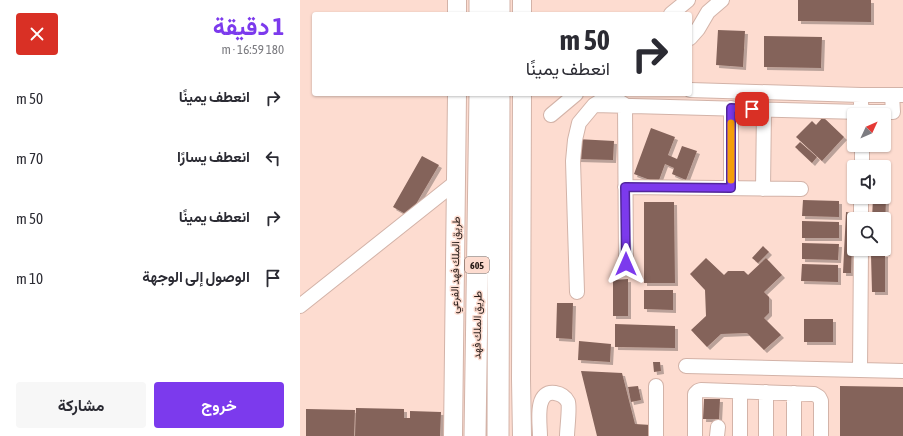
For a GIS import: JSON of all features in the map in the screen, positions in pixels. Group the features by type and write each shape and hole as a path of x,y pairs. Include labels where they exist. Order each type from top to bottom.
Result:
{"highway":[{"path":"480,0 480,12"},
{"path":"499,12 500,0"},
{"name":"طريق الملك فهد","path":"475,436 480,96"},
{"name":"طريق الملك فهد","path":"498,436 499,96"}],"main road":[{"path":"457,0 457,12"},
{"path":"522,0 522,12"},
{"name":"طريق الملك فهد الفرعي","path":"453,436 457,96"},
{"path":"522,96 522,436"}],"street":[{"path":"674,12 688,0"},
{"path":"692,36 698,29 708,12 722,0"},
{"path":"692,90 898,95 893,115"},
{"path":"731,188 736,108 741,92"},
{"path":"861,95 862,108"},
{"path":"550,115 574,96"},
{"path":"577,292 573,161 575,140 579,123 594,105 607,96"},
{"path":"613,96 625,105"},
{"path":"594,105 847,112"},
{"path":"625,105 626,264"},
{"path":"763,189 764,109"},
{"path":"300,306 456,182"},
{"path":"625,187 800,189"},
{"path":"860,370 861,256"},
{"path":"686,366 903,371"},
{"path":"656,386 656,436"},
{"path":"695,436 695,394 701,390 814,394 819,397 821,401 821,436"},
{"path":"740,392 740,436"},
{"path":"766,392 766,436"},
{"path":"540,436 541,400 546,395 553,393 560,394 565,397 568,403 567,436"},
{"path":"794,393 794,436"}],"building":[{"path":"798,0 871,0 871,22 798,21"},
{"path":"718,30 745,31 743,67 716,65"},
{"path":"764,36 822,37 821,68 764,67"},
{"path":"823,117 844,137 822,161 796,137 812,121 816,125"},
{"path":"651,128 675,137 668,155 677,159 682,146 697,151 686,180 672,174 674,168 665,164 658,183 634,174"},
{"path":"577,139 614,141 613,160 576,159"},
{"path":"800,142 817,157 812,163 795,147"},
{"path":"422,156 439,165 409,216 393,207"},
{"path":"803,200 839,201 839,217 802,216"},
{"path":"644,202 674,202 675,283 644,283"},
{"path":"873,204 886,204 886,212 872,212"},
{"path":"846,212 847,256 852,256 851,273 843,273"},
{"path":"802,221 839,222 839,238 802,238"},
{"path":"802,243 839,244 838,260 802,259"},
{"path":"763,246 769,252 758,263 752,258"},
{"path":"871,256 885,256 885,292 872,292"},
{"path":"706,258 724,275 728,271 744,271 748,275 766,258 782,275 764,292 769,297 769,313 764,318 781,335 764,350 747,333 721,334 707,347 691,330 706,316 705,290 690,274"},
{"path":"802,264 838,265 838,282 801,281"},
{"path":"628,279 628,316 613,316 613,280"},
{"path":"644,290 673,290 673,310 644,309"},
{"path":"557,303 573,303 572,339 556,338"},
{"path":"804,319 833,319 833,342 804,342"},
{"path":"615,324 675,326 675,348 615,347"},
{"path":"579,341 611,344 610,362 578,360"},
{"path":"653,362 660,362 661,371 654,372"},
{"path":"581,371 622,373 635,424 651,425 650,436 597,436"},
{"path":"638,386 641,400 631,402 628,387"},
{"path":"840,386 903,387 903,436 840,436"},
{"path":"704,399 720,399 719,419 703,419"},
{"path":"356,408 404,409 404,418 410,418 410,411 441,412 440,436 355,436"},
{"path":"306,409 355,410 354,436 306,436"}],"slow traffic":[{"path":"731,123 731,180"}],"route":[{"path":"626,264 625,187 731,188 731,108 752,109"}]}
